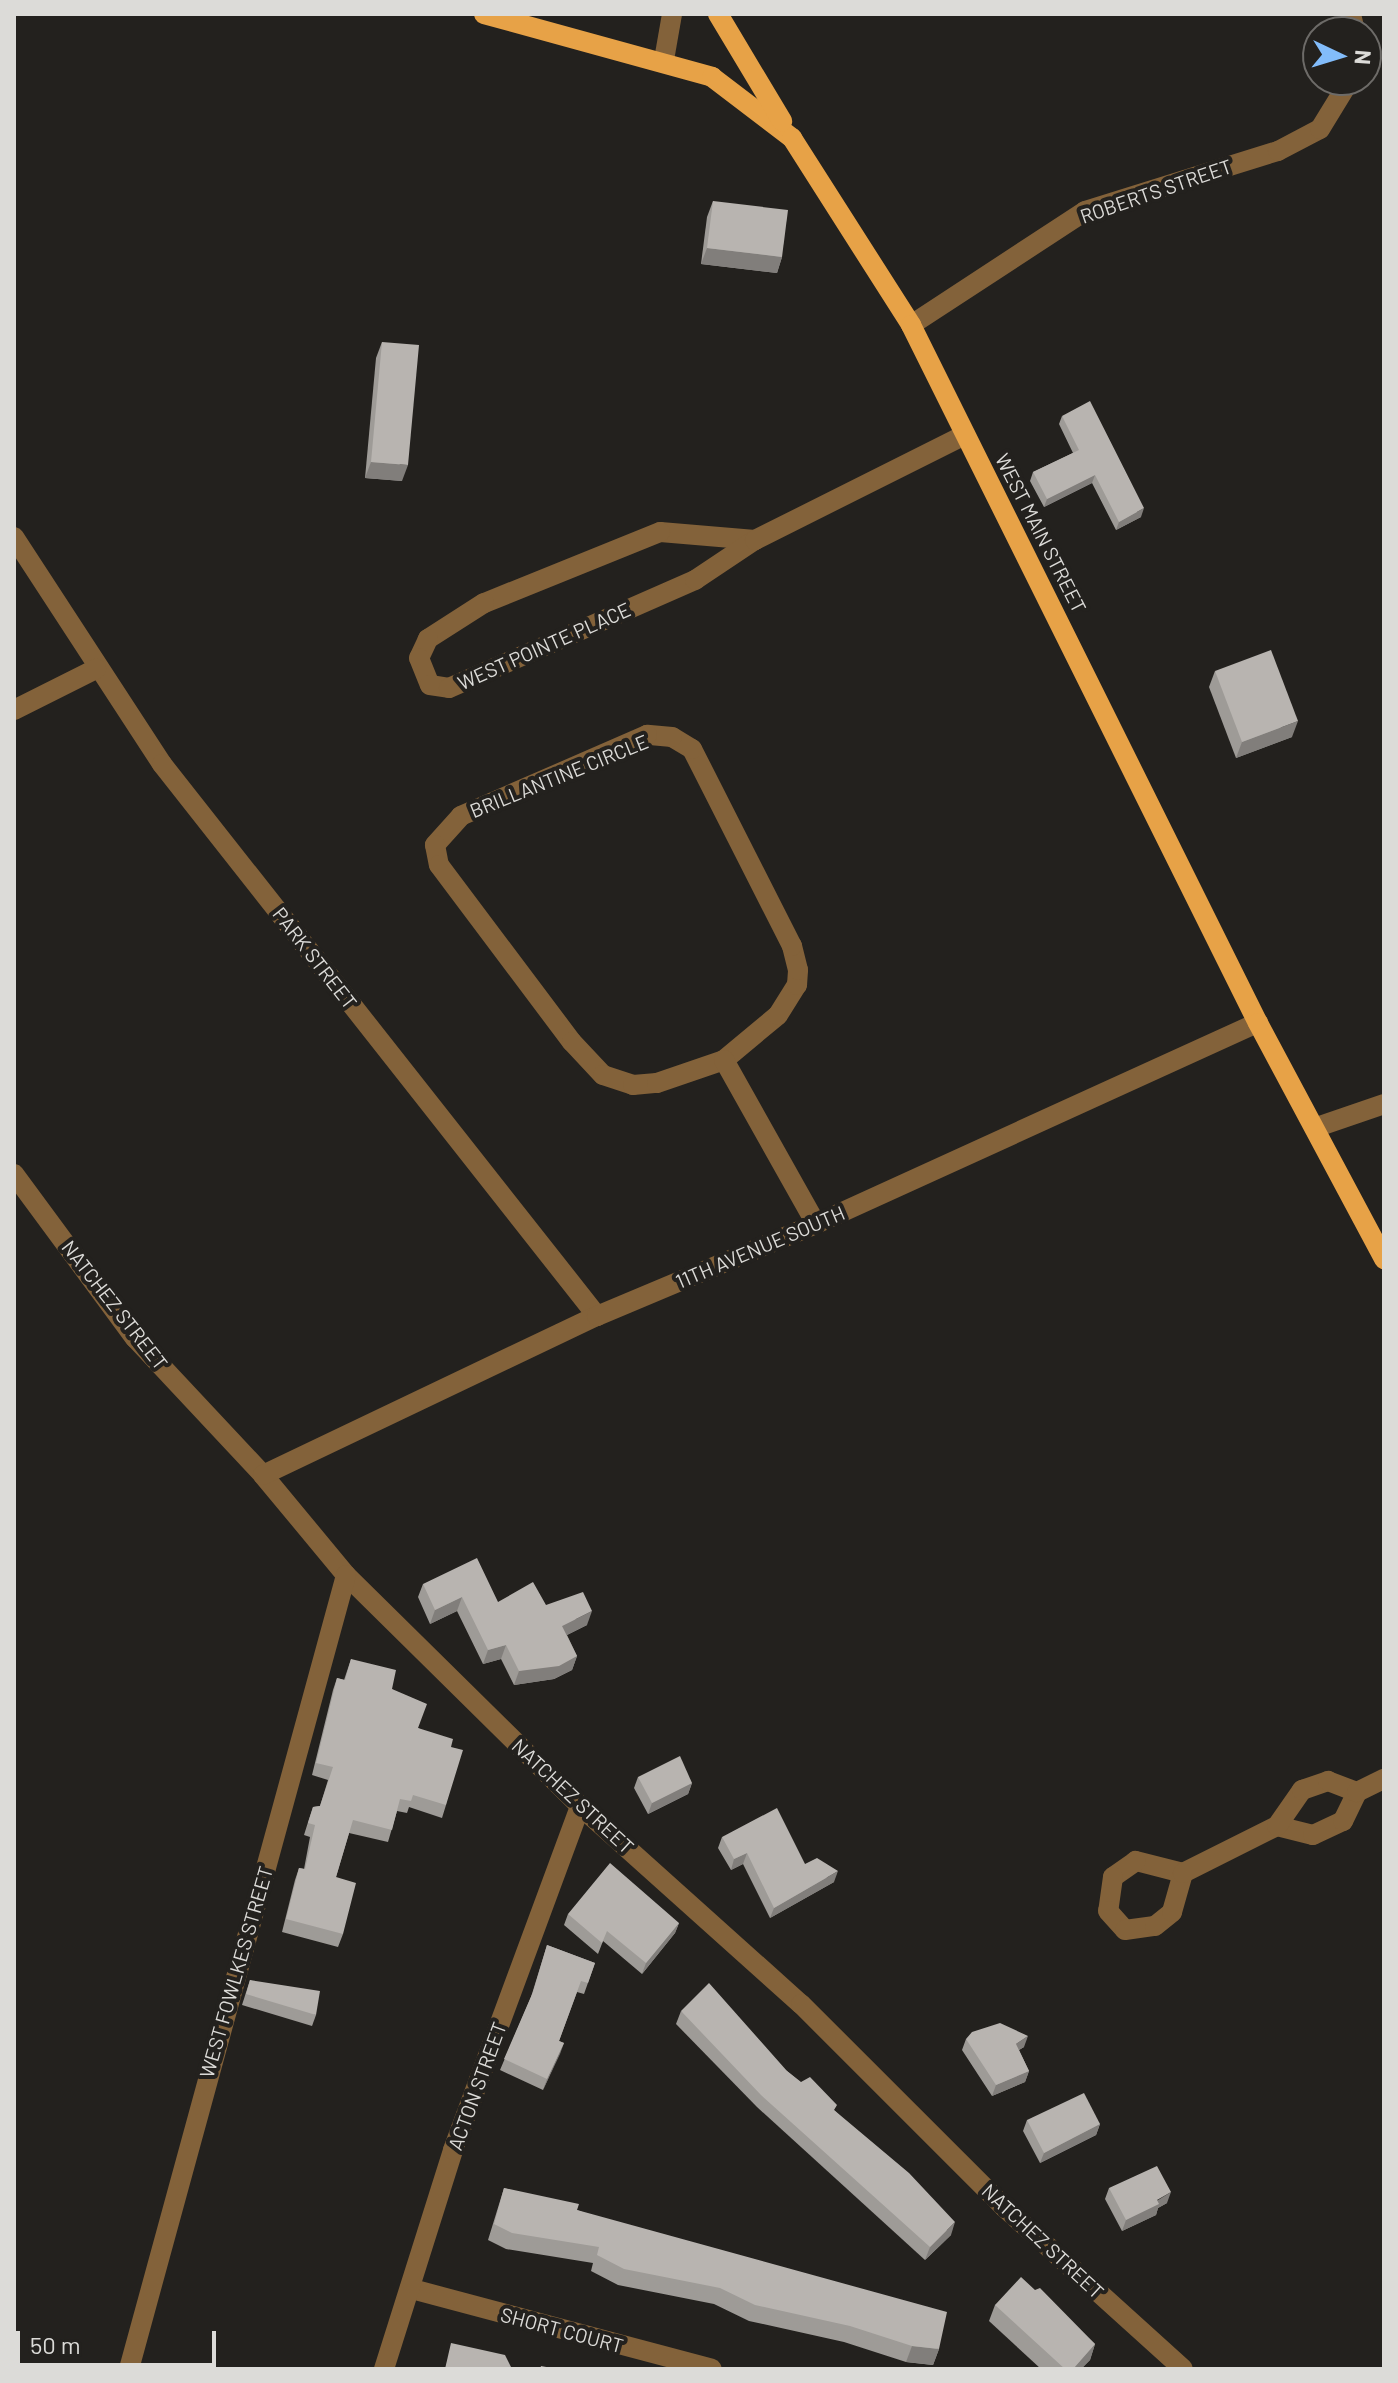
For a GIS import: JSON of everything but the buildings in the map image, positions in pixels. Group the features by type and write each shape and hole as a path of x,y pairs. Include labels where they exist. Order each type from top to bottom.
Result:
{"main road":[{"name":"WEST MAIN STREET","path":"484,14 664,60 712,77 792,138 911,325 1258,1023 1317,1127 1384,1259"},
{"path":"718,14 792,138"}],"street":[{"path":"664,60 672,14"},
{"name":"ROBERTS STREET","path":"911,325 1085,211 1278,151 1320,129 1340,96"},
{"name":"WEST POINTE PLACE","path":"755,540 660,532 484,603 428,639 419,658 430,685 449,688 695,580 755,540 965,435"},
{"name":"PARK STREET","path":"14,537 96,669 162,764 597,1316"},
{"path":"14,710 96,669"},
{"name":"BRILLANTINE CIRCLE","path":"647,735 672,737 692,749 792,946 798,970 797,985 778,1015 724,1060 657,1083 633,1085 603,1075 439,865 435,845 461,816 647,735"},
{"name":"11TH AVENUE SOUTH","path":"263,1475 597,1316 816,1224 1258,1023"},
{"path":"724,1060 816,1224"},
{"path":"1317,1127 1384,1104"},
{"name":"NATCHEZ STREET","path":"17,1182 135,1338 263,1475 346,1575 580,1806 801,2004 1004,2207 1178,2367"},
{"name":"WEST FOWLKES STREET","path":"129,2369 346,1575"},
{"path":"1277,1826 1313,1835 1343,1821 1357,1792 1384,1779"},
{"path":"1183,1873 1277,1826 1302,1790 1328,1781 1357,1792"},
{"name":"ACTON STREET","path":"384,2369 412,2289 453,2150 580,1806"},
{"name":"SHORT COURT","path":"412,2289 712,2369"}]}
